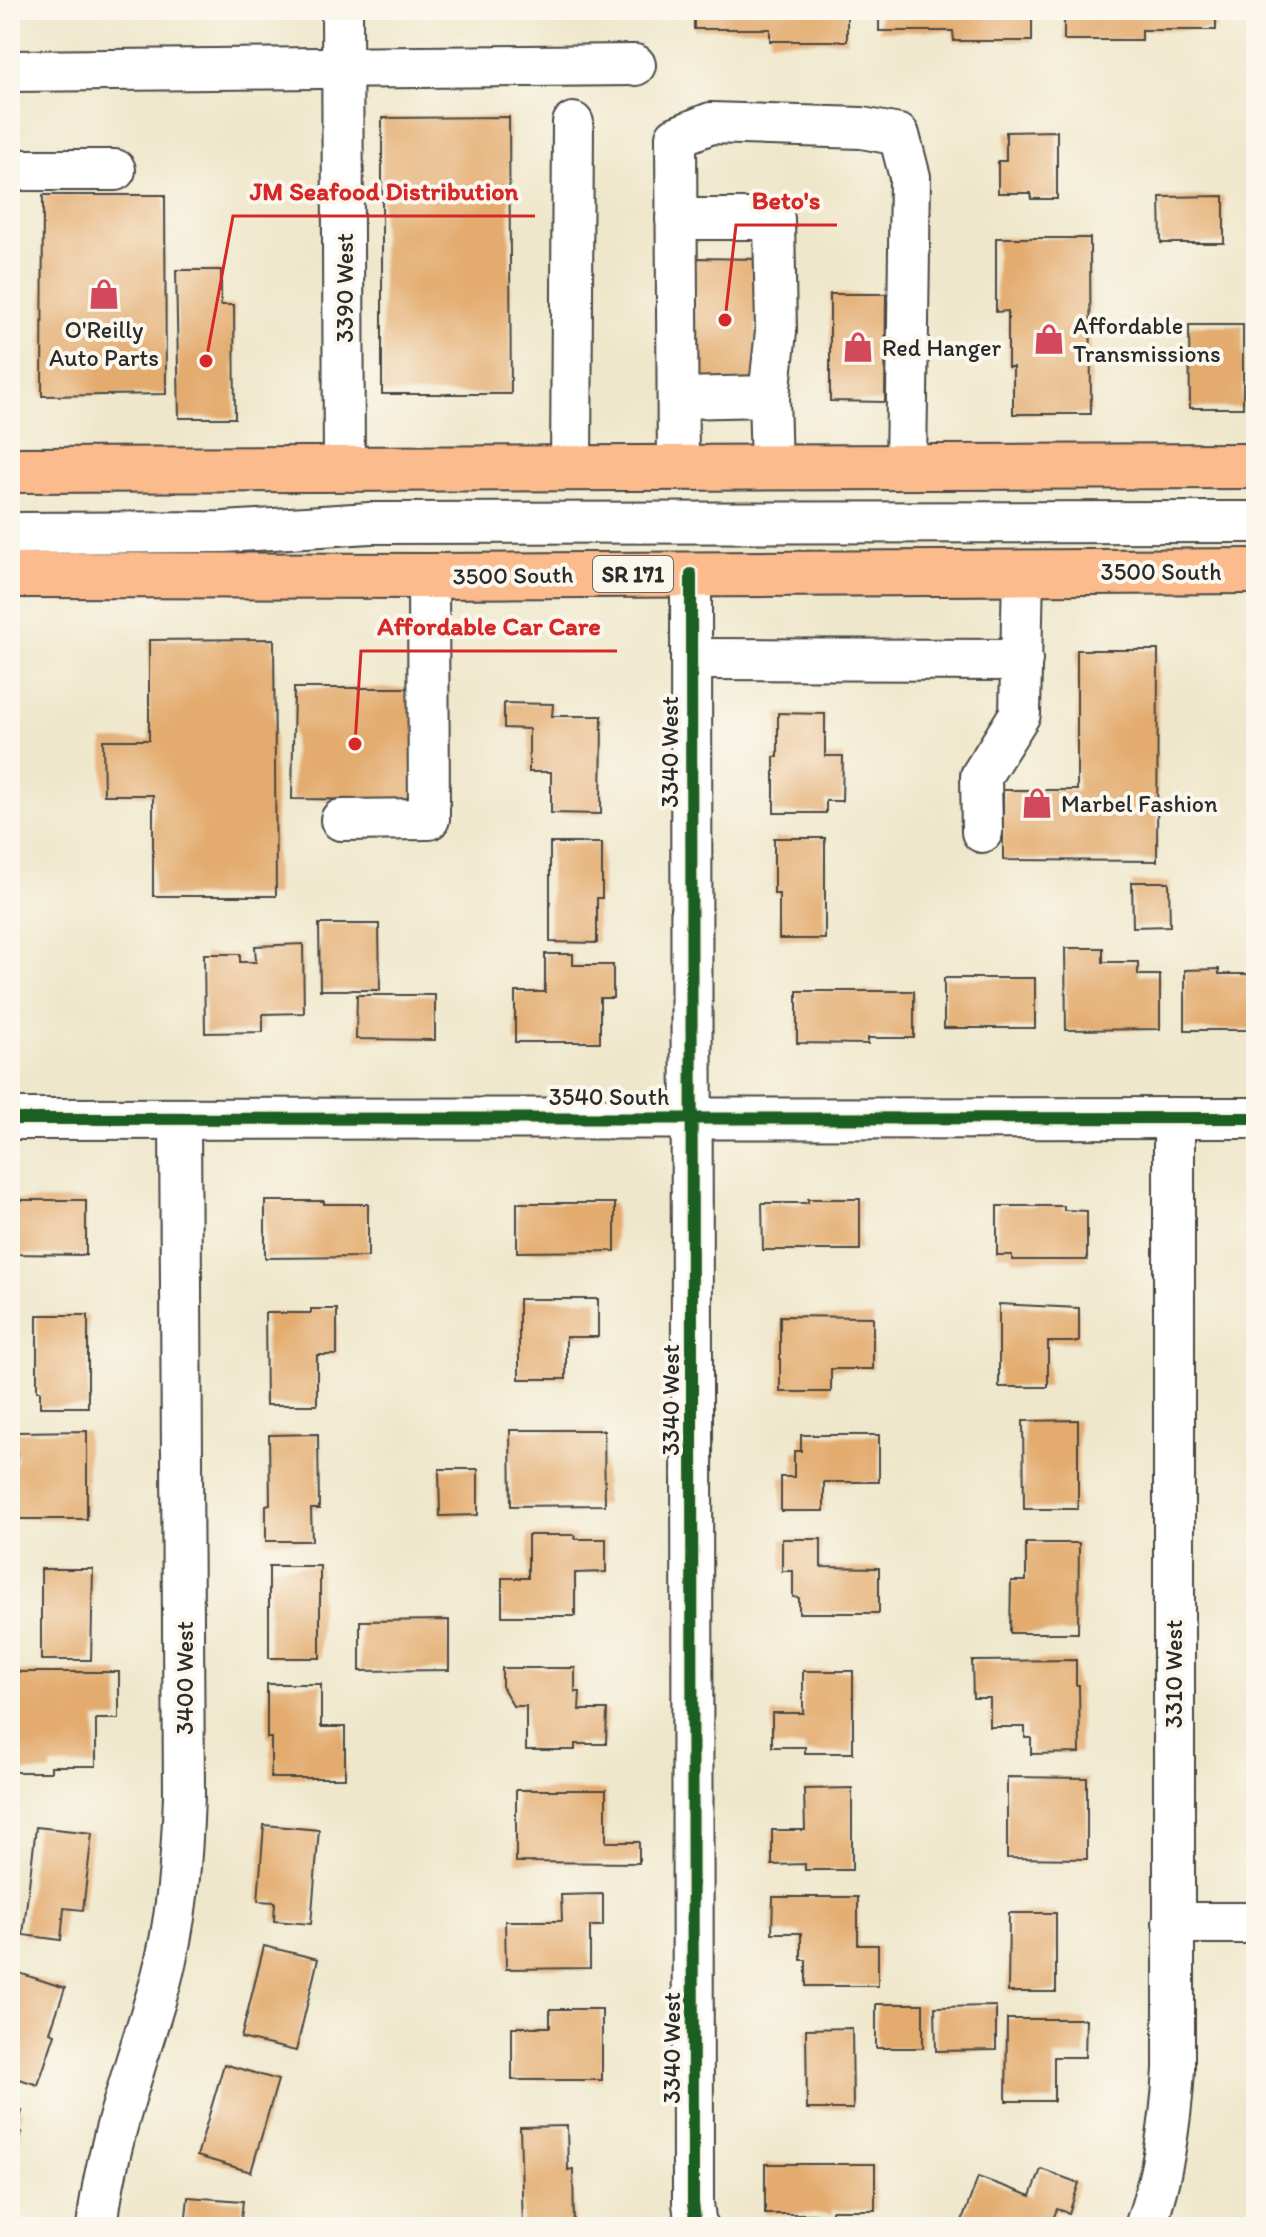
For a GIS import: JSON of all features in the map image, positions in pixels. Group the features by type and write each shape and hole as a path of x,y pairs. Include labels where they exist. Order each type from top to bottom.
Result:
{"main road":[{"path":"10,470 1256,466"},
{"name":"3500 South","path":"10,575 1256,571"}],"street":[{"name":"3390 West","path":"342,10 344,469"},
{"path":"10,71 635,65"},
{"path":"571,469 573,123"},
{"path":"678,469 676,137 711,123 862,128 899,135 910,177 906,468"},
{"path":"10,170 115,170"},
{"path":"676,219 774,219 776,331 769,396 771,468"},
{"path":"678,398 769,396"},
{"path":"10,533 224,532 370,523 1256,522"},
{"path":"982,832 981,776 1020,714 1023,571"},
{"name":"3340 West","path":"691,574 693,2171 696,2227"},
{"path":"341,820 429,819 428,576"},
{"path":"691,659 1022,660"},
{"name":"3310 West","path":"1145,2227 1162,2173 1172,2100 1174,1118"},
{"name":"3540 South","path":"10,1119 1256,1118"},
{"name":"3400 West","path":"97,2227 112,2143 160,1981 178,1887 183,1841 180,1119"},
{"path":"1173,1923 1256,1923"}],"building":[{"path":"694,10 847,10 847,41 770,41 770,29 694,29"},
{"path":"879,10 1032,10 1032,41 954,41 953,31 879,31"},
{"path":"1064,10 1216,10 1216,30 1142,30 1142,40 1064,40"},
{"path":"509,117 511,394 382,394 382,118"},
{"path":"1057,131 1057,199 1031,199 1031,193 998,193 998,161 1006,161 1006,132"},
{"name":"O'Reilly Auto Parts","path":"43,195 165,195 166,394 42,396"},
{"path":"1224,196 1224,243 1161,243 1160,197"},
{"name":"Affordable Transmissions","path":"996,238 1090,238 1091,414 1013,414 1013,367 1008,367 1008,311 996,312"},
{"path":"695,258 758,259 755,382 692,381"},
{"path":"176,270 221,270 221,305 234,305 235,418 179,418"},
{"name":"Red Hanger","path":"830,294 886,294 885,402 830,401"},
{"path":"1189,325 1243,325 1243,408 1190,408"},
{"path":"274,639 276,896 153,896 153,795 104,795 103,740 149,740 149,640"},
{"path":"1077,650 1158,650 1157,861 1003,860 1003,790 1077,790"},
{"path":"1251,655 1256,655 1256,770 1251,770"},
{"path":"294,688 416,688 418,800 292,799"},
{"path":"504,703 553,704 552,716 602,716 601,814 551,813 551,772 529,772 529,729 504,728"},
{"path":"778,713 825,714 825,756 843,756 842,801 826,801 826,813 774,813"},
{"path":"774,838 825,838 825,939 779,939 779,894 774,894"},
{"path":"550,843 602,843 602,898 597,898 597,943 550,942"},
{"path":"1132,882 1169,882 1170,926 1133,927"},
{"path":"319,924 379,924 380,990 320,990"},
{"path":"303,944 304,1013 263,1014 263,1032 205,1033 204,954 240,954 240,962 256,962 255,946"},
{"path":"1065,948 1103,948 1103,962 1138,962 1138,975 1160,975 1160,1029 1066,1030"},
{"path":"545,954 573,954 573,965 613,965 613,998 600,998 600,1042 515,1042 515,992 545,992"},
{"path":"1219,969 1219,974 1256,974 1256,1030 1185,1030 1185,970"},
{"path":"944,978 1035,978 1035,1028 944,1028"},
{"path":"797,991 914,991 914,1038 868,1038 868,1044 797,1043"},
{"path":"357,995 435,995 435,1040 356,1039"},
{"path":"808,1199 860,1199 860,1250 763,1250 762,1203 808,1203"},
{"path":"10,1200 86,1200 86,1255 10,1254"},
{"path":"265,1201 368,1204 368,1257 265,1258"},
{"path":"517,1203 615,1203 615,1251 517,1252"},
{"path":"997,1206 1064,1206 1064,1210 1087,1211 1087,1260 1012,1260 1012,1255 997,1255"},
{"path":"519,1299 598,1299 598,1337 566,1337 566,1379 519,1379"},
{"path":"999,1304 1079,1308 1079,1342 1048,1342 1048,1387 999,1387"},
{"path":"311,1309 337,1309 337,1355 317,1355 317,1405 266,1405 265,1313 311,1313"},
{"path":"37,1315 88,1315 88,1407 40,1407 40,1391 37,1391"},
{"path":"780,1316 873,1317 873,1369 831,1369 831,1392 780,1392"},
{"path":"1078,1420 1078,1509 1024,1509 1023,1421"},
{"path":"510,1430 604,1430 605,1505 511,1506"},
{"path":"87,1431 87,1519 12,1519 12,1462 17,1462 17,1432"},
{"path":"318,1434 319,1509 311,1509 312,1541 266,1541 266,1505 270,1504 269,1435"},
{"path":"801,1435 879,1435 879,1482 824,1482 824,1511 781,1511 781,1477 794,1477 794,1451 801,1451"},
{"path":"439,1469 478,1469 478,1515 440,1516"},
{"path":"528,1535 575,1535 575,1539 606,1539 606,1572 575,1573 575,1616 502,1616 502,1578 528,1578"},
{"path":"782,1539 821,1539 821,1567 879,1568 879,1613 799,1613 799,1598 793,1597 793,1571 782,1571"},
{"path":"1026,1543 1079,1543 1078,1633 1010,1633 1011,1581 1026,1581"},
{"path":"269,1566 320,1566 320,1658 269,1658"},
{"path":"41,1569 93,1569 91,1660 41,1660"},
{"path":"449,1620 449,1670 360,1671 360,1621"},
{"path":"1076,1660 1080,1753 1031,1754 1031,1738 1025,1738 1025,1727 990,1727 990,1698 973,1698 972,1661"},
{"path":"502,1668 575,1668 575,1692 580,1692 579,1710 607,1710 606,1744 575,1744 575,1750 526,1750 526,1706 513,1706 502,1686"},
{"path":"803,1671 853,1671 853,1753 805,1753 805,1747 772,1747 772,1713 803,1713"},
{"path":"10,1672 119,1672 119,1719 96,1719 96,1766 51,1766 51,1772 12,1772"},
{"path":"267,1684 321,1684 321,1727 345,1727 345,1778 271,1778"},
{"path":"1247,1753 1256,1753 1256,1806 1247,1806"},
{"path":"1007,1777 1087,1778 1087,1859 1007,1858"},
{"path":"852,1788 852,1870 805,1870 805,1864 772,1865 772,1830 805,1830 804,1789"},
{"path":"516,1790 606,1790 606,1842 639,1842 639,1863 516,1862"},
{"path":"264,1825 319,1830 311,1924 274,1921 275,1902 258,1901"},
{"path":"36,1827 92,1833 83,1910 64,1908 61,1940 23,1935"},
{"path":"603,1894 603,1926 590,1926 590,1968 506,1969 505,1921 562,1921 561,1895"},
{"path":"773,1897 858,1897 858,1945 878,1945 878,1986 806,1986 806,1960 801,1960 801,1933 772,1933"},
{"path":"1009,1913 1056,1913 1056,1992 1008,1992"},
{"path":"264,1946 318,1959 296,2051 241,2038"},
{"path":"10,1970 65,1988 50,2032 55,2034 38,2085 10,2076"},
{"path":"876,2004 923,2004 923,2048 876,2048"},
{"path":"996,2006 996,2050 936,2051 935,2007"},
{"path":"550,2009 602,2009 602,2080 512,2080 512,2027 550,2027"},
{"path":"1007,2019 1086,2019 1085,2057 1054,2057 1054,2101 1006,2101"},
{"path":"852,2028 853,2109 807,2109 806,2029"},
{"path":"224,2064 278,2080 251,2172 197,2156"},
{"path":"10,2109 22,2111 17,2131 21,2132 11,2177"},
{"path":"567,2126 568,2170 573,2169 574,2227 523,2227 520,2127"},
{"path":"765,2164 875,2164 875,2210 832,2210 832,2214 765,2214"},
{"path":"1041,2169 1079,2183 1069,2213 1057,2209 1050,2227 978,2227 962,2221 978,2177 1031,2196"},
{"path":"188,2197 243,2201 240,2227 185,2227"}],"cycle path":[{"path":"691,574 693,2203 696,2227"},
{"path":"10,1119 1256,1118"}],"place":[{"name":"O'Reilly Auto Parts","path":"104,294"},
{"name":"Beto's","path":"725,320"},
{"name":"Affordable Transmissions","path":"1049,339"},
{"name":"Red Hanger","path":"858,347"},
{"name":"JM Seafood Distribution","path":"206,361"},
{"name":"Affordable Car Care","path":"355,744"},
{"name":"Marbel Fashion","path":"1037,803"}]}
